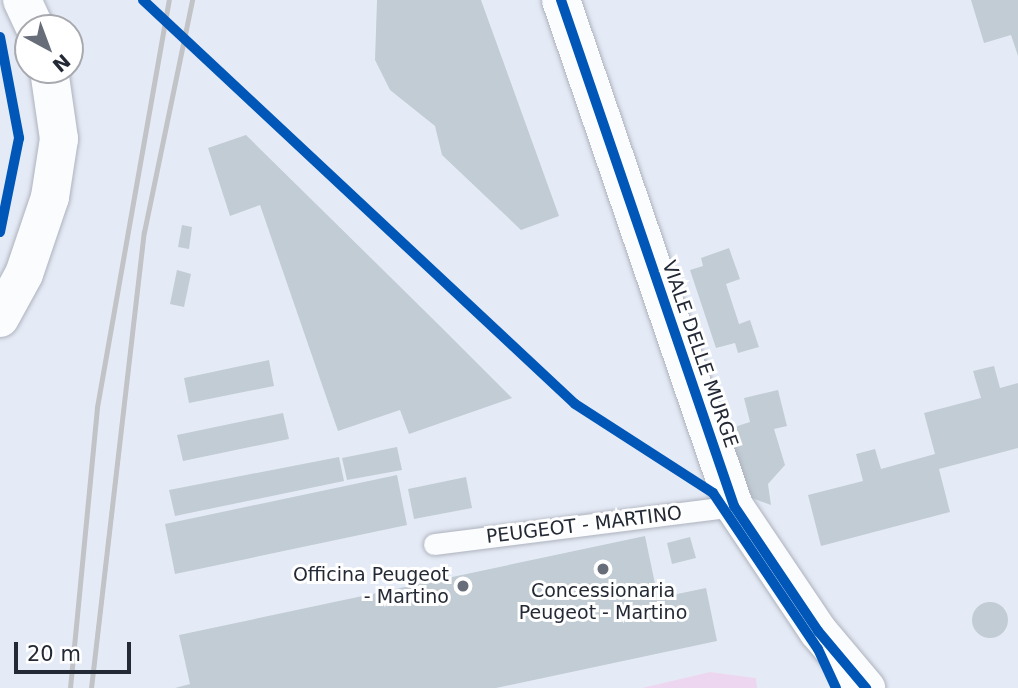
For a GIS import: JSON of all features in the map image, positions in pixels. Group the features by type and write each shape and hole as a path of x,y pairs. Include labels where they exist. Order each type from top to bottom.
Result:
{"street":[{"name":"VIALE DELLE MURGE","path":"561,0 734,506 827,642 866,688"},
{"path":"0,318 24,274 50,197 60,139 51,84"},
{"path":"827,642 850,688"}],"lane":[{"name":"PEUGEOT - MARTINO","path":"434,544 734,506"}],"shaded area":[{"path":"710,672 756,678 757,688 642,688"}],"building":[{"path":"377,0 481,0 559,216 521,230 442,155 435,126 390,90 375,60"},
{"path":"971,0 1018,0 1018,56 1011,35 984,43"},
{"path":"246,135 512,398 409,434 400,410 338,431 260,205 230,216 208,148"},
{"path":"182,225 192,227 189,249 178,247"},
{"path":"729,248 740,279 726,284 739,324 750,320 759,347 738,353 735,343 716,348 690,270 703,266 701,258"},
{"path":"177,270 191,274 184,307 170,304"},
{"path":"269,360 274,386 189,403 184,378"},
{"path":"994,366 1000,388 1018,383 1018,448 939,469 950,512 821,546 808,495 863,481 856,454 875,449 881,469 935,454 924,413 981,398 973,371"},
{"path":"778,390 787,426 774,429 785,465 768,484 771,505 746,496 728,429 750,422 744,398"},
{"path":"283,413 289,439 183,461 177,435"},
{"path":"397,447 402,470 347,480 342,458"},
{"path":"339,457 344,481 175,516 169,490"},
{"path":"397,475 407,525 175,574 165,524"},
{"path":"466,477 472,508 414,519 408,489"},
{"path":"645,536 658,598 706,588 717,641 496,688 175,688 190,684 179,635"},
{"path":"690,537 696,558 672,564 667,543"},
{"path":"990,602 1002,608 1008,620 1002,632 990,638 978,632 972,620 978,608"}],"railway":[{"path":"70,688 97,407 169,0"},
{"path":"91,688 144,232 192,0"}],"cycle path":[{"path":"143,0 575,404 713,493 818,649 836,688"},
{"path":"561,0 734,506 818,631 866,688"},
{"path":"0,37 19,138 0,232"}],"place":[{"name":"Concessionaria Peugeot - Martino","path":"603,569"},
{"name":"Officina Peugeot - Martino","path":"463,586"}]}
